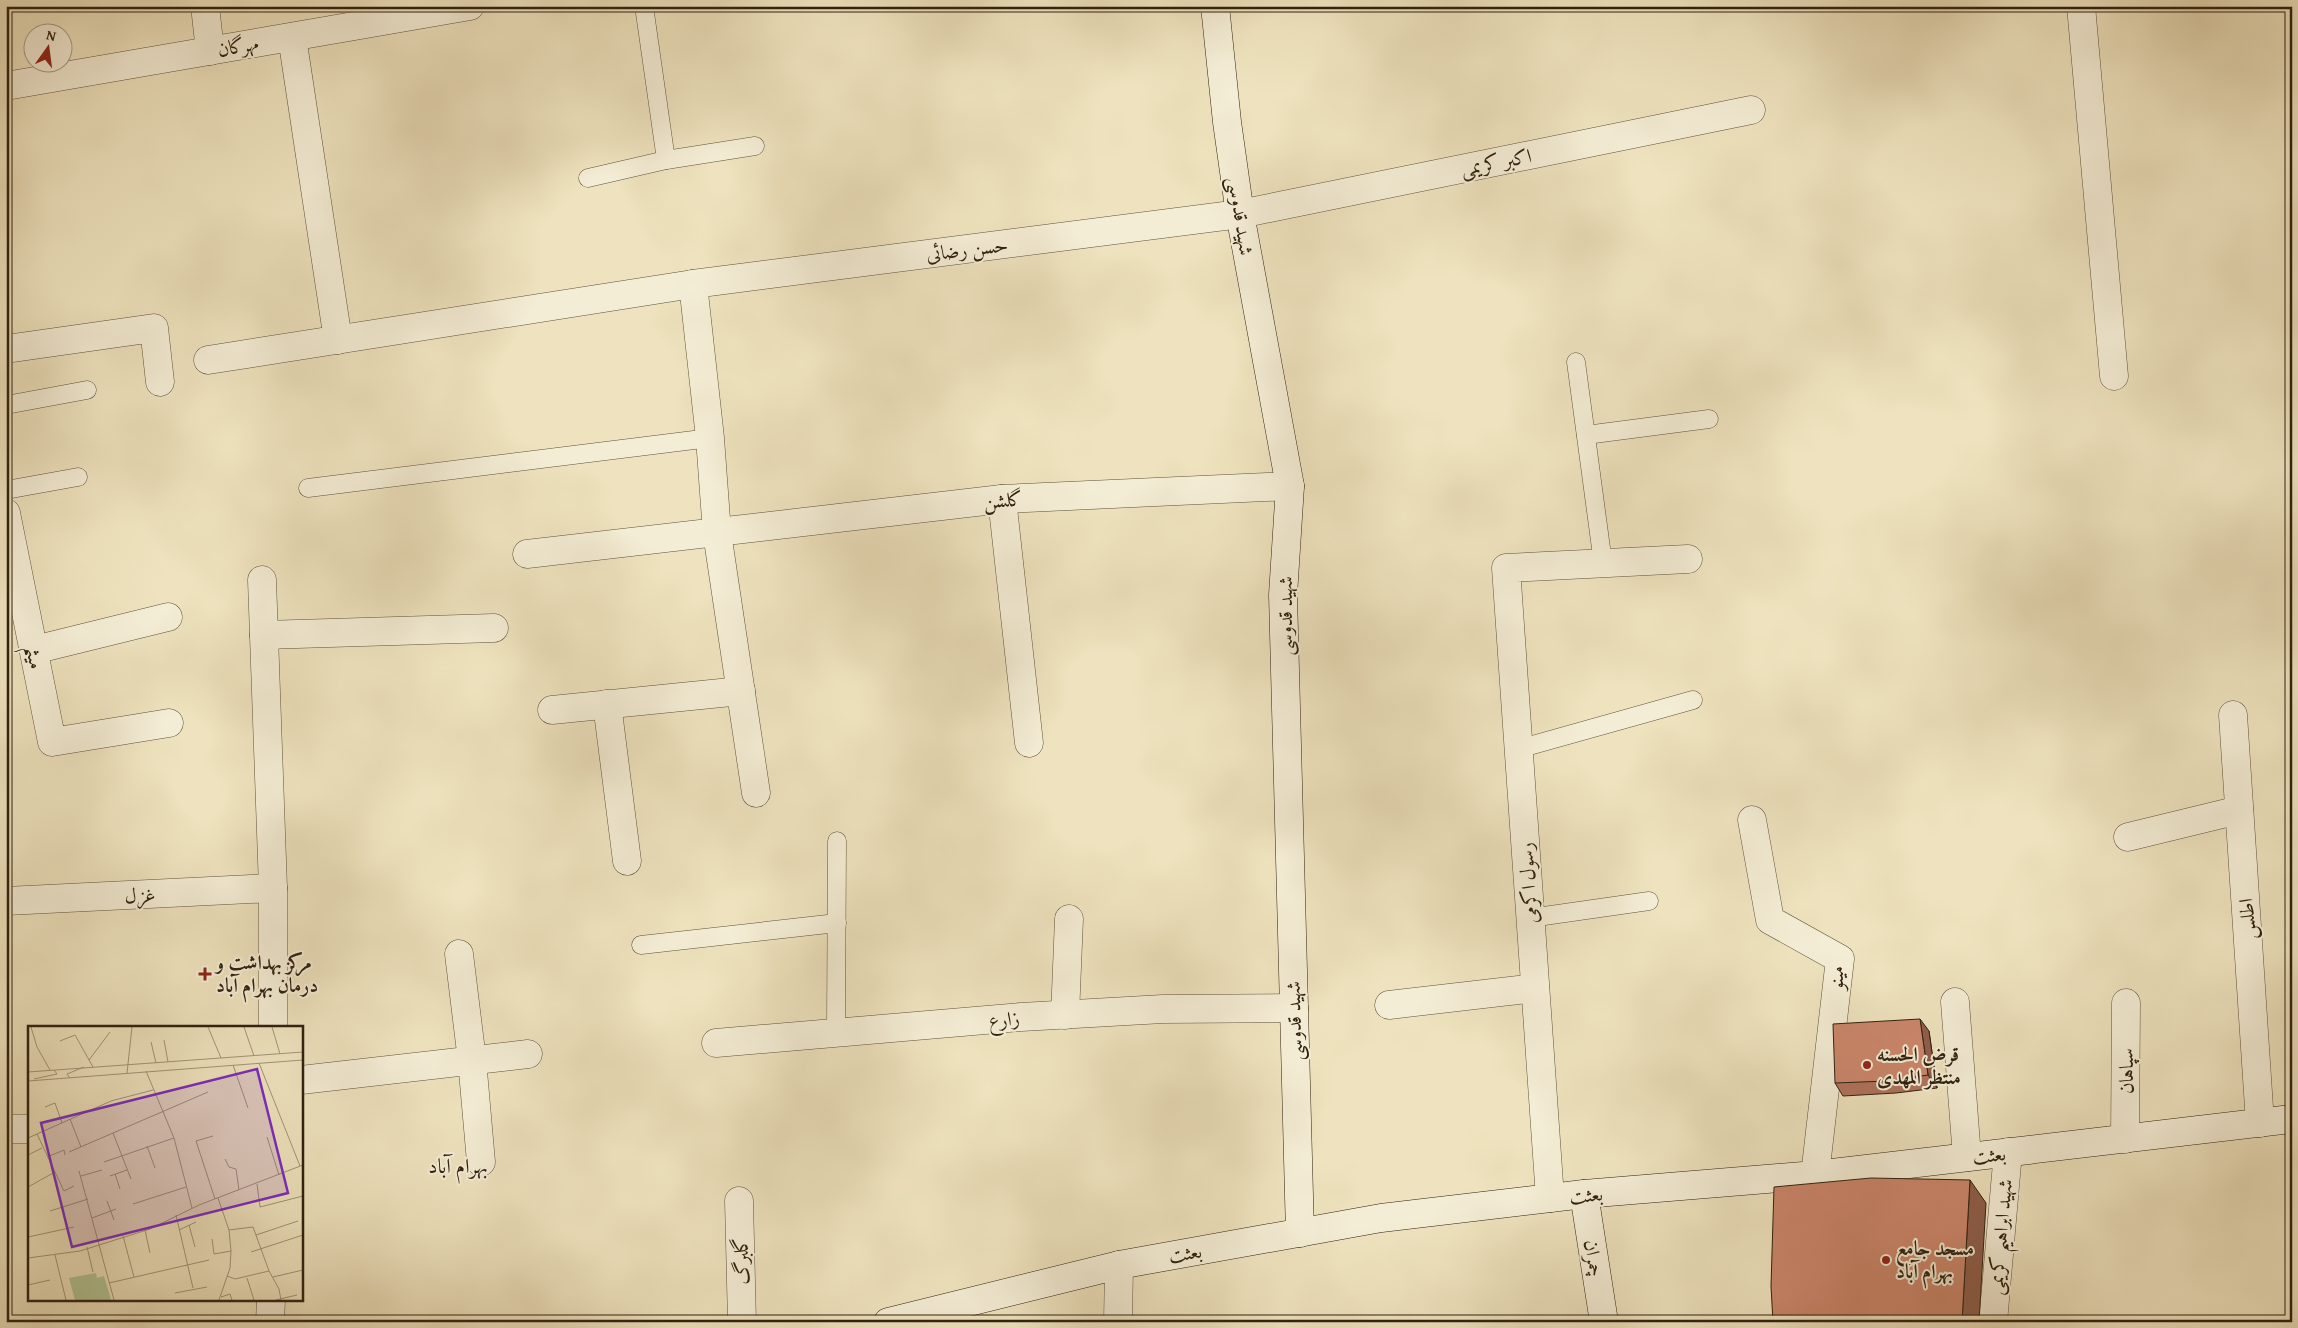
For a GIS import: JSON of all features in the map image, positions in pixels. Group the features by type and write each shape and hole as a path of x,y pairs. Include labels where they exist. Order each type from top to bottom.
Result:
{"street":[{"path":"205,6 210,51"},
{"name":"مهرگان","path":"6,86 470,6"},
{"name":"شهید قدوسی","path":"1214,6 1240,214 1290,486 1283,595 1300,1233"},
{"path":"2081,6 2114,376"},
{"path":"292,36 338,340"},
{"name":"اکبر کریمی","path":"1240,214 1751,110"},
{"name":"حسن رضائی","path":"208,360 693,284 1240,214"},
{"path":"693,284 710,438 717,533 756,793"},
{"path":"6,349 154,328 160,382"},
{"name":"گلشن","path":"526,554 1002,499 1290,486"},
{"path":"1002,499 1029,743"},
{"name":"میثم","path":"7,522 52,742 169,723"},
{"path":"1603,563 1688,559"},
{"name":"رسول اکرمی","path":"1550,1198 1506,568 1603,563"},
{"path":"262,580 273,888 273,1026"},
{"path":"34,650 168,618"},
{"path":"264,635 494,628"},
{"path":"552,710 741,691"},
{"path":"607,704 627,861"},
{"name":"اطلس","path":"2233,715 2260,1123"},
{"path":"2128,837 2239,810"},
{"name":"مینو","path":"1752,820 1770,920 1840,959 1816,1174"},
{"name":"غزل","path":"6,901 273,888"},
{"path":"1065,1015 1069,919"},
{"path":"459,954 472,1060 481,1162"},
{"path":"1389,1005 1535,988"},
{"path":"1955,1002 1967,1157"},
{"name":"سپاهان","path":"2125,1139 2126,1003"},
{"name":"زارع","path":"716,1043 1163,1009 1294,1008"},
{"path":"302,1080 528,1054"},
{"name":"بعثت","path":"888,1322 1119,1265 1381,1218 1584,1194 1816,1174 2292,1119"},
{"path":"6,1129 28,1129"},
{"name":"شهید ابراهیم کریمی","path":"1993,1322 2008,1152"},
{"name":"چمران","path":"1584,1194 1604,1322"},
{"name":"گلبرگ","path":"739,1201 742,1322"},
{"path":"1118,1322 1119,1265"},
{"path":"270,1322 271,1300"}],"lane":[{"path":"644,6 666,160"},
{"path":"588,178 666,160 755,146"},
{"path":"1576,362 1603,563"},
{"path":"6,405 87,390"},
{"path":"1586,435 1709,419"},
{"path":"308,488 710,438"},
{"path":"6,490 78,477"},
{"path":"1518,749 1693,700"},
{"path":"836,1033 837,841"},
{"path":"1530,918 1649,901"},
{"path":"641,946 837,923"}],"building":[{"path":"1920,1019 1928,1075 1887,1081 1835,1083 1833,1024"},
{"name":"مسجد جامع بهرام آباد","path":"1871,1178 1970,1180 1962,1322 1773,1322 1771,1286 1774,1187"}],"place":[{"name":"مرکز بهداشت و درمان بهرام آباد","path":"205,974"},
{"name":"قرض الحسنه منتظر المهدی","path":"1867,1065"},
{"name":"مسجد جامع بهرام آباد","path":"1886,1260"}],"district":[{"name":"بهرام آباد","path":"458,1166"}]}
